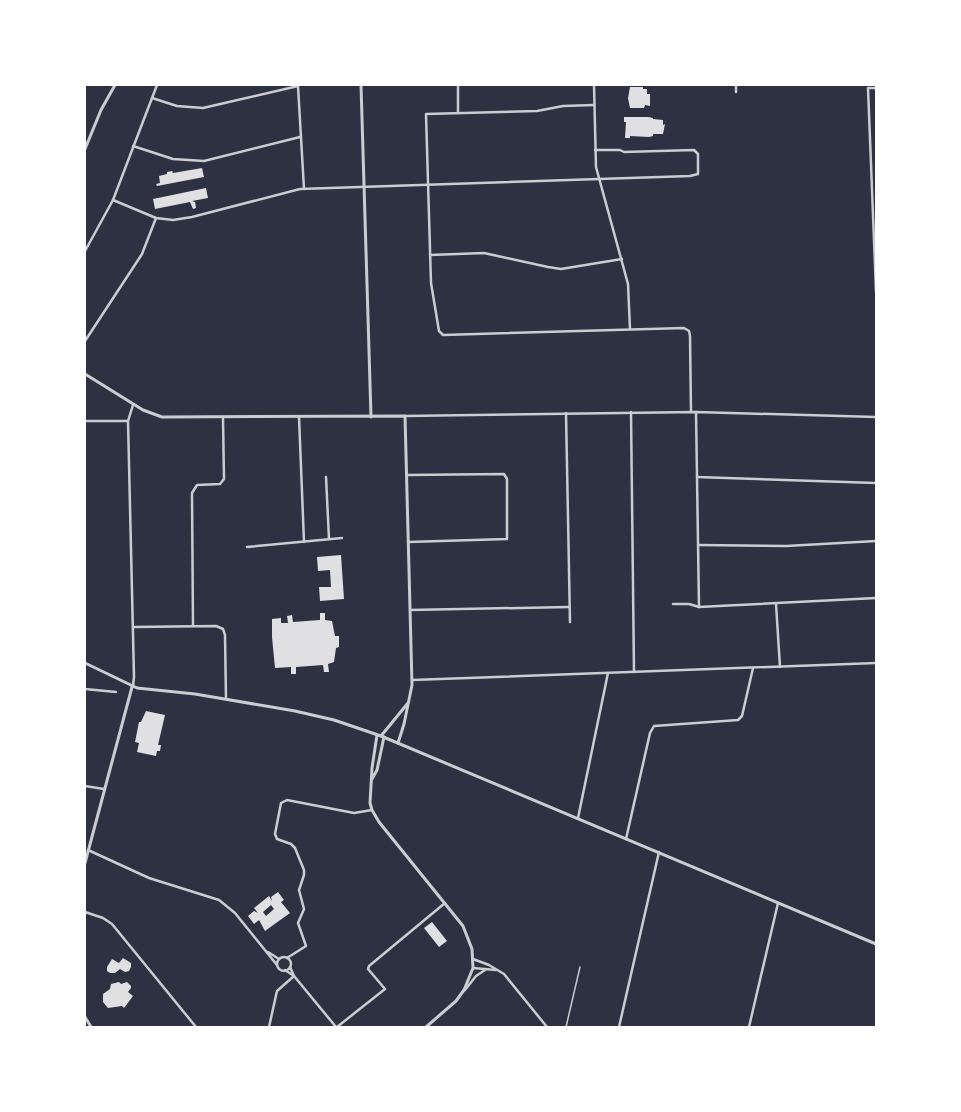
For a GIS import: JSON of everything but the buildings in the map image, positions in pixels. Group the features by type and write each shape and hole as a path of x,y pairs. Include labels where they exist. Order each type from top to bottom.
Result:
{"street":[{"path":"85,149 101,110 115,85"},
{"path":"85,252 113,200 157,85"},
{"path":"361,85 371,417"},
{"path":"458,85 458,113"},
{"path":"594,85 595,150 599,180 628,284 630,329"},
{"path":"736,85 736,92"},
{"path":"152,98 177,106 203,108 298,86 304,189"},
{"path":"876,88 868,88 876,291"},
{"path":"594,105 563,106 537,111 426,114 431,284 440,334 680,328 687,330 690,336 691,412"},
{"path":"133,146 167,157 204,161 300,137"},
{"path":"113,200 156,218 173,220 192,218 304,189 599,180 690,176 698,174 698,154 694,150 624,152 620,150 595,150"},
{"path":"85,341 142,254 156,218"},
{"path":"430,255 484,253 561,269 622,259"},
{"path":"85,374 150,414 162,417 371,417 631,412 696,412 876,417"},
{"path":"85,863 134,677 128,421 134,405"},
{"path":"631,412 634,672"},
{"path":"696,412 699,607"},
{"path":"566,414 570,622"},
{"path":"398,743 409,702 412,680 409,610 406,416"},
{"path":"298,417 304,542"},
{"path":"193,626 192,493 197,485 220,484 224,479 224,418"},
{"path":"85,421 128,421"},
{"path":"407,475 504,474 507,479 507,539 408,542"},
{"path":"326,477 329,539"},
{"path":"697,477 876,483"},
{"path":"247,547 342,538"},
{"path":"698,545 786,546 876,541"},
{"path":"673,604 689,604 699,607 876,598"},
{"path":"776,604 780,667"},
{"path":"409,610 569,607"},
{"path":"133,627 216,626 224,629 226,699"},
{"path":"85,663 132,687 153,691 195,694 315,716 383,737 876,944"},
{"path":"412,680 876,663"},
{"path":"626,838 650,733 654,726 738,720 742,716 753,668"},
{"path":"578,818 608,673"},
{"path":"85,689 116,692"},
{"path":"372,779 377,770 383,737 409,702"},
{"path":"377,735 372,768 370,803 372,810 466,931 473,959 473,968 464,990"},
{"path":"85,786 104,789"},
{"path":"267,951 279,958 287,958 306,946 298,924 304,909 299,890 304,875 304,870 295,848 291,844 277,839 275,834 281,803 287,800 354,812 372,810"},
{"path":"88,850 149,878 219,900 235,913 281,970 285,970 294,976"},
{"path":"619,1027 659,852"},
{"path":"287,958 290,962 290,967 294,976 336,1027 385,989 368,969 369,966 445,903"},
{"path":"750,1027 778,903"},
{"path":"85,912 103,918 112,924 196,1027"},
{"path":"277,965 279,958"},
{"path":"473,959 489,965 504,974 547,1027"},
{"path":"285,970 290,967"},
{"path":"473,968 496,970"},
{"path":"426,1027 456,1001 476,976 485,970"},
{"path":"269,1027 277,991 294,976"},
{"path":"86,1019 90,1026 86,1027"}],"lane":[{"path":"566,1027 580,968"}]}
